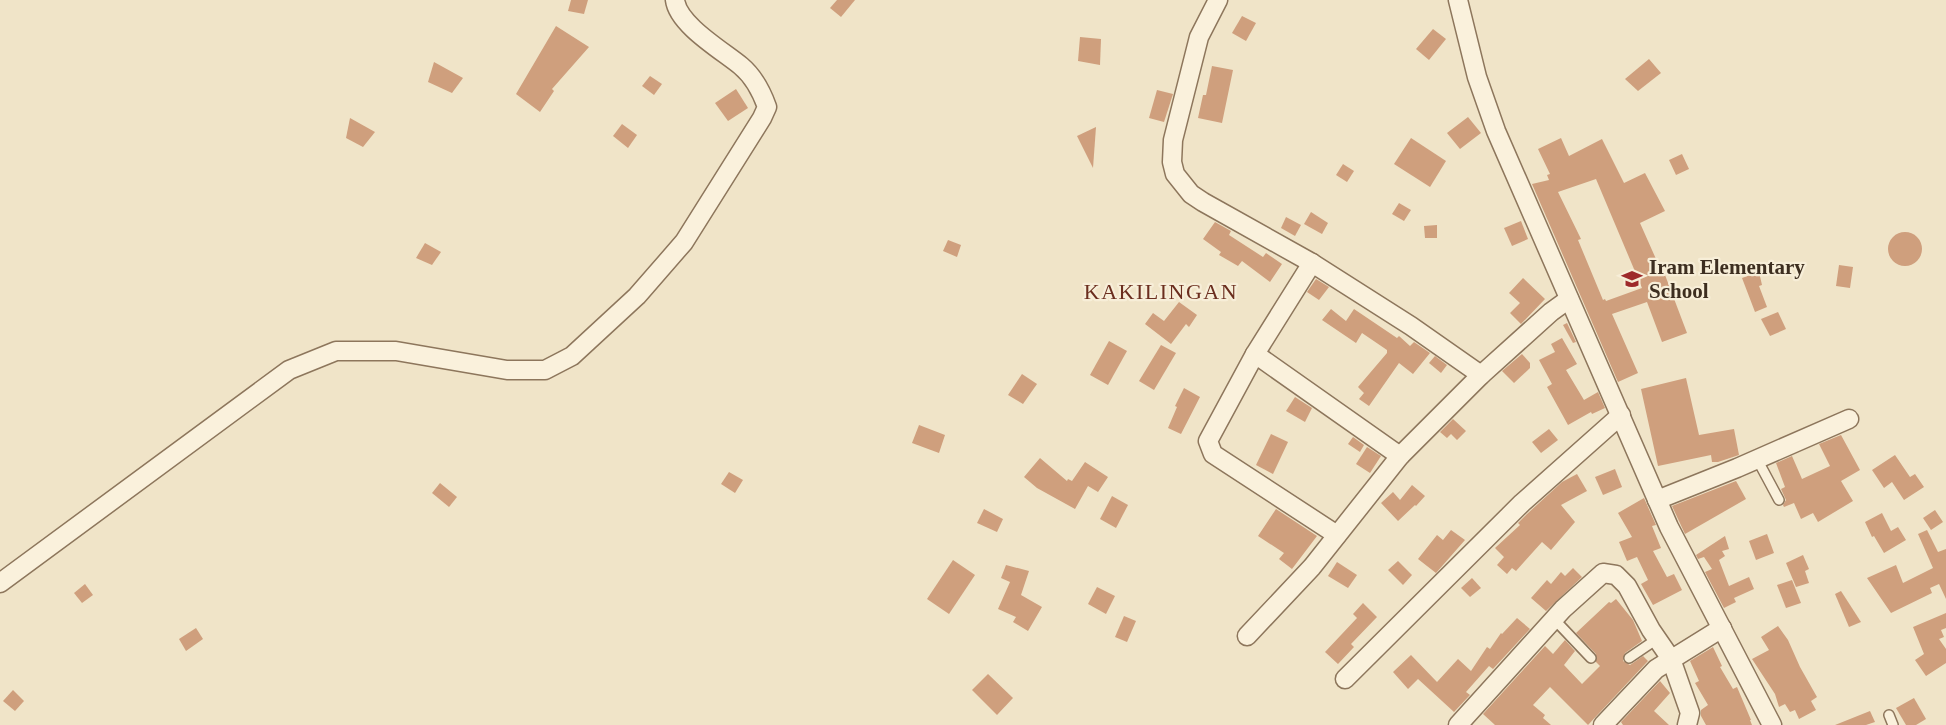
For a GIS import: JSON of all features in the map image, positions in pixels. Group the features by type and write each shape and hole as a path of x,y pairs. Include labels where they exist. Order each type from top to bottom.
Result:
{"street":[{"path":"0,583 289,370 336,351 396,351 507,370 545,370 572,356 637,296 684,242 767,107 763,95 743,68 702,37 679,12 675,0"},
{"path":"1218,0 1199,37 1173,140 1172,162 1181,184 1191,194 1312,263 1411,326 1481,375"},
{"path":"1458,0 1477,76 1496,131 1669,527 1772,725"},
{"path":"1312,263 1255,354 1208,441 1211,451 1337,535"},
{"path":"1247,636 1312,567 1400,456 1481,375 1551,312 1569,299"},
{"path":"1255,354 1400,456"},
{"path":"1345,679 1522,503 1621,415"},
{"path":"1657,500 1849,419"},
{"path":"1458,725 1554,619 1603,573 1616,575 1627,586 1671,659 1690,713 1687,725"},
{"path":"1603,725 1656,669 1722,628"}],"lane":[{"path":"1757,459 1779,500"},
{"path":"1554,619 1591,658"},
{"path":"1629,658 1657,639"},
{"path":"1889,715 1893,725"}],"building":[{"path":"571,0 588,0 584,14 568,11"},
{"path":"837,0 855,0 841,17 830,8"},
{"path":"1242,16 1256,23 1246,41 1232,33"},
{"path":"556,26 589,47 552,89 554,91 540,112 516,94"},
{"path":"1433,29 1446,39 1429,60 1416,49"},
{"path":"1080,37 1101,39 1100,65 1078,61"},
{"path":"1649,59 1661,73 1638,91 1625,79"},
{"path":"434,62 463,78 452,93 428,82"},
{"path":"1212,66 1233,70 1222,123 1198,118"},
{"path":"650,76 662,84 654,95 642,86"},
{"path":"736,89 748,108 728,121 715,103"},
{"path":"1157,90 1173,94 1164,122 1149,118"},
{"path":"1468,117 1481,133 1460,149 1447,133"},
{"path":"350,118 375,132 363,147 346,138"},
{"path":"622,124 637,135 628,148 613,136"},
{"path":"1096,127 1093,168 1077,136"},
{"path":"1411,138 1446,161 1430,187 1394,164"},
{"path":"1561,138 1569,156 1602,139 1624,183 1645,173 1665,211 1640,223 1660,268 1662,267 1687,333 1662,342 1647,302 1612,314 1638,373 1618,382 1532,184 1549,180 1547,175 1550,174 1538,149","holes":["1596,179 1642,288 1606,301 1603,300 1578,240 1581,239 1558,192"]},
{"path":"1682,154 1689,169 1676,175 1669,160"},
{"path":"1343,164 1354,171 1347,182 1336,175"},
{"path":"1399,203 1411,210 1404,221 1392,214"},
{"path":"1311,212 1328,223 1322,234 1304,224"},
{"path":"1286,217 1301,225 1295,236 1281,228"},
{"path":"1521,221 1528,239 1512,246 1504,228"},
{"path":"1215,222 1231,231 1229,235 1263,257 1266,253 1282,264 1270,282 1242,261 1238,266 1219,255 1221,252 1203,239"},
{"path":"1437,225 1437,238 1425,238 1424,226"},
{"path":"1905,232 1917,237 1922,249 1917,261 1905,266 1893,261 1888,249 1893,237"},
{"path":"948,240 961,245 957,257 943,251"},
{"path":"425,243 441,252 432,265 416,258"},
{"path":"1839,265 1853,267 1850,288 1836,286"},
{"path":"1759,272 1762,285 1759,286 1767,307 1755,312 1742,278"},
{"path":"1523,278 1545,299 1521,324 1510,313 1520,303 1509,293"},
{"path":"1316,279 1329,287 1319,300 1307,292"},
{"path":"1179,302 1197,315 1189,327 1186,324 1171,344 1145,324 1153,313 1164,321"},
{"path":"1331,309 1346,321 1354,309 1397,338 1399,336 1410,346 1414,342 1430,353 1413,374 1399,363 1369,406 1359,399 1364,393 1358,387 1387,353 1387,350 1362,333 1356,343 1322,320"},
{"path":"1778,312 1786,329 1770,336 1761,319"},
{"path":"1567,323 1576,342 1573,343 1563,325"},
{"path":"1562,338 1577,364 1566,370 1584,400 1598,392 1605,408 1592,414 1591,412 1568,425 1547,387 1552,384 1539,360 1555,352 1551,344"},
{"path":"1109,341 1127,351 1108,385 1090,375"},
{"path":"1161,345 1176,353 1154,390 1139,381"},
{"path":"1522,354 1530,363 1530,368 1514,383 1502,371"},
{"path":"1435,356 1447,365 1441,373 1429,363"},
{"path":"1022,374 1037,384 1023,404 1008,395"},
{"path":"1686,378 1699,435 1734,429 1739,455 1718,462 1712,462 1711,455 1658,466 1641,389"},
{"path":"1184,388 1200,397 1181,434 1168,428"},
{"path":"1295,397 1312,408 1305,422 1286,411"},
{"path":"1453,419 1466,431 1457,440 1451,434 1447,438 1440,432"},
{"path":"919,425 945,435 939,453 912,443"},
{"path":"1549,429 1558,440 1541,453 1532,442"},
{"path":"1271,434 1288,442 1273,474 1256,465"},
{"path":"1841,435 1860,470 1841,481 1853,501 1818,522 1813,513 1801,519 1794,503 1784,507 1783,505 1786,500 1781,489 1785,487 1776,463 1792,456 1802,479 1830,466 1819,444"},
{"path":"1353,437 1364,445 1360,452 1348,444"},
{"path":"1367,447 1381,456 1370,473 1356,464"},
{"path":"1895,455 1910,477 1915,474 1924,487 1904,500 1892,482 1884,488 1872,470"},
{"path":"1040,458 1067,481 1068,479 1072,481 1085,462 1108,477 1098,492 1088,486 1075,509 1037,488 1024,477"},
{"path":"1615,469 1622,487 1603,495 1595,477"},
{"path":"729,472 743,480 735,493 721,484"},
{"path":"1577,474 1587,491 1561,505 1575,522 1551,550 1542,542 1516,571 1512,568 1507,574 1497,565 1504,557 1495,548 1562,482"},
{"path":"1736,481 1746,499 1685,534 1672,506"},
{"path":"440,483 457,497 449,507 432,493"},
{"path":"1412,485 1425,496 1398,521 1381,503 1393,492 1400,500"},
{"path":"1112,496 1128,505 1116,528 1100,519"},
{"path":"1644,498 1656,525 1652,526 1661,548 1653,551 1667,577 1674,574 1682,590 1653,605 1641,584 1648,580 1637,557 1627,561 1619,542 1632,537 1618,513"},
{"path":"984,509 1003,519 997,532 977,523"},
{"path":"1276,509 1317,536 1292,569 1279,559 1284,553 1258,536"},
{"path":"1935,510 1943,522 1931,530 1923,518"},
{"path":"1882,513 1891,531 1898,527 1906,540 1884,553 1874,536 1872,537 1865,522"},
{"path":"1451,530 1465,540 1436,573 1418,559 1437,535 1443,540"},
{"path":"1927,530 1938,552 1946,549 1946,599 1939,584 1930,588 1932,593 1891,613 1867,578 1896,565 1903,583 1933,568 1918,534"},
{"path":"1767,534 1774,553 1756,560 1749,541"},
{"path":"1725,536 1729,549 1722,551 1725,556 1719,560 1729,586 1749,577 1754,589 1734,598 1736,602 1724,608 1705,572 1712,569 1704,557 1698,559 1696,555"},
{"path":"1803,555 1809,569 1805,571 1809,583 1796,587 1786,563"},
{"path":"953,560 975,575 949,614 927,599"},
{"path":"1398,561 1412,575 1403,585 1388,570"},
{"path":"1337,562 1357,575 1348,588 1328,576"},
{"path":"1006,565 1029,571 1021,595 1042,607 1028,631 1013,622 1016,617 998,609 1010,582 1001,578"},
{"path":"1573,568 1582,577 1546,611 1531,598 1547,580 1551,584 1561,572 1565,576"},
{"path":"1472,578 1481,588 1470,597 1461,588"},
{"path":"1792,580 1801,603 1786,608 1777,585"},
{"path":"85,584 93,595 82,603 74,593"},
{"path":"1097,587 1115,596 1106,614 1088,604"},
{"path":"1841,591 1861,622 1849,627 1835,594"},
{"path":"1616,599 1633,620 1642,641 1625,653 1623,661 1630,665 1643,656 1648,661 1588,725 1550,687 1533,705 1545,715 1543,718 1551,725 1495,725 1483,714 1545,646 1553,654 1565,640 1575,651 1564,665 1582,684 1600,666 1596,662 1596,654 1576,633 1609,602"},
{"path":"1363,603 1377,617 1351,644 1354,647 1338,664 1325,652 1357,618 1353,614"},
{"path":"1946,613 1946,628 1941,630 1944,637 1939,639 1946,649 1946,663 1926,676 1915,660 1924,654 1913,627"},
{"path":"1124,616 1136,621 1127,642 1115,637"},
{"path":"1517,618 1530,629 1493,669 1489,666 1466,692 1470,695 1454,712 1418,679 1408,689 1393,672 1411,655 1437,682 1458,659 1471,671 1487,647 1490,649 1501,633"},
{"path":"1778,626 1788,640 1817,697 1811,701 1816,710 1799,719 1795,710 1790,712 1785,704 1779,707 1775,694 1752,659 1769,650 1761,637"},
{"path":"196,628 203,639 186,651 179,639"},
{"path":"1713,647 1722,666 1720,667 1733,689 1737,687 1752,725 1706,725 1701,716 1701,710 1708,705 1695,683 1699,681 1690,661"},
{"path":"988,674 1013,698 997,715 972,690"},
{"path":"1660,681 1670,693 1654,711 1669,725 1623,725 1621,722"},
{"path":"13,690 24,701 15,711 3,701"},
{"path":"1914,698 1926,719 1916,725 1906,725 1896,708"},
{"path":"1870,711 1875,722 1866,725 1835,725"}],"place":[{"name":"Iram Elementary School","path":"1632,279"}],"district":[{"name":"KAKILINGAN","path":"1161,291"}]}
